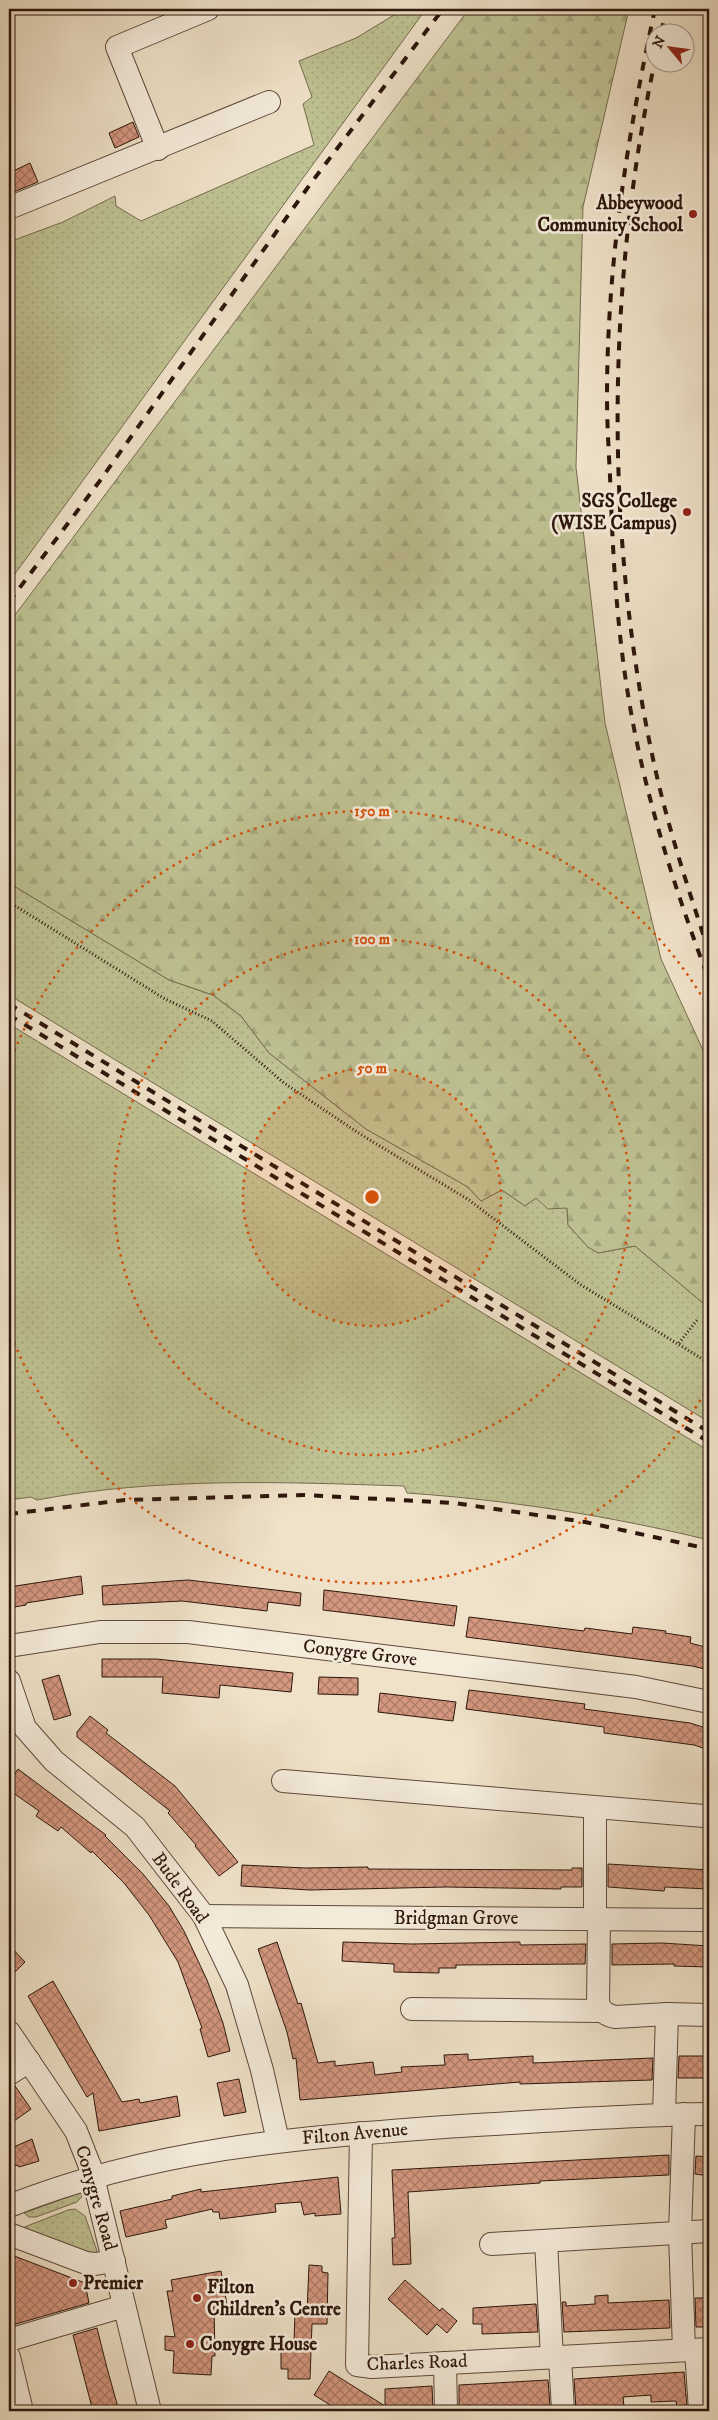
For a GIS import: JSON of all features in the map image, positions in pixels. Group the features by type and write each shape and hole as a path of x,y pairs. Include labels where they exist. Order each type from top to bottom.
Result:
{"street":[{"path":"158,149 117,47 208,9"},
{"path":"9,208 158,149 269,102"},
{"name":"Conygre Grove","path":"9,1646 100,1632 188,1632 636,1687 709,1702"},
{"name":"Bude Road","path":"9,1681 25,1728 54,1761 136,1828 204,1916 237,1985 262,2070 278,2141"},
{"path":"283,1780 595,1809 704,1816"},
{"path":"595,1809 598,2005 606,2015 615,2017 668,2014 709,2015"},
{"name":"Bridgman Grove","path":"204,1916 709,1920"},
{"path":"412,2009 602,2010"},
{"path":"668,2014 680,2233 696,2350 700,2411"},
{"name":"Conygre Road","path":"9,2032 76,2132 94,2177 150,2411"},
{"path":"9,2074 28,2060"},
{"name":"Filton Avenue","path":"9,2206 52,2189 153,2161 278,2141 360,2133 674,2114 709,2114"},
{"name":"Charles Road","path":"360,2133 357,2365 372,2367 696,2350"},
{"path":"491,2244 709,2231"},
{"path":"9,2234 86,2263 95,2264 114,2261"},
{"path":"546,2241 556,2357 563,2411"},
{"path":"9,2340 124,2306"},
{"path":"9,2357 22,2411"},
{"path":"445,2363 446,2411"}],"path":[{"path":"9,902 158,994 212,1021 284,1083 360,1134 469,1200 581,1285 709,1363"},
{"path":"679,1344 698,1319"}],"green space":[{"path":"404,9 426,9 9,582 9,242 63,222 115,196 116,206 141,221 314,145 303,104 312,97 299,61 356,38"},
{"path":"469,9 629,9 583,207 576,467 605,723 661,959 709,1063 709,1308 635,1246 598,1253 588,1247 568,1225 567,1208 548,1209 536,1198 525,1206 502,1190 481,1201 468,1187 366,1129 269,1053 241,1016 213,995 169,980 9,883 9,623"},
{"path":"9,883 169,980 213,995 241,1016 269,1053 366,1129 468,1187 481,1201 502,1190 525,1206 536,1198 567,1208 568,1225 588,1247 598,1253 635,1246 709,1308 709,1422 9,995"},
{"path":"9,1024 709,1451 709,1540 597,1516 559,1510 407,1493 404,1486 312,1483 174,1484 83,1493 37,1500 31,1497 9,1500"},
{"path":"79,2193 83,2195 77,2202 36,2217 29,2217 24,2213"},
{"path":"75,2209 85,2216 97,2251 94,2254 22,2228 68,2210"}],"building":[{"path":"133,122 139,137 115,148 109,133"},
{"path":"30,163 38,182 9,194 9,173"},
{"path":"81,1576 83,1594 26,1603 26,1605 9,1608 9,1587"},
{"path":"188,1580 301,1593 300,1606 268,1602 267,1611 182,1601 103,1605 102,1586"},
{"path":"324,1590 457,1606 454,1626 323,1610"},
{"path":"469,1617 584,1631 585,1628 632,1634 633,1627 666,1631 665,1633 691,1637 690,1643 709,1648 709,1670 692,1666 466,1637"},
{"path":"102,1659 156,1659 293,1673 291,1692 220,1685 219,1698 162,1693 163,1677 102,1677"},
{"path":"59,1675 71,1715 54,1720 42,1680"},
{"path":"319,1677 358,1678 358,1695 318,1694"},
{"path":"469,1690 585,1704 584,1709 690,1723 709,1729 709,1750 694,1745 604,1733 604,1727 466,1709"},
{"path":"380,1693 456,1702 453,1721 378,1712"},
{"path":"90,1716 108,1730 106,1733 175,1786 238,1862 219,1876 196,1845 168,1813 170,1811 77,1737 77,1732"},
{"path":"18,1769 106,1835 143,1874 169,1906 184,1931 207,1980 223,2023 230,2051 208,2057 200,2029 202,2028 178,1962 149,1915 124,1883 92,1851 91,1853 61,1827 58,1831 36,1816 39,1811 9,1790 9,1782"},
{"path":"608,1864 709,1870 709,1889 665,1887 664,1891 608,1887"},
{"path":"242,1865 306,1868 368,1867 368,1869 572,1870 572,1868 582,1868 582,1887 561,1887 561,1889 446,1887 310,1890 241,1886"},
{"path":"277,1942 298,2004 301,2003 318,2063 335,2061 335,2066 373,2062 375,2075 402,2072 401,2067 445,2065 444,2055 468,2054 468,2060 533,2056 533,2063 653,2058 652,2080 520,2084 520,2082 300,2100 296,2058 293,2059 287,2032 258,1949"},
{"path":"343,1942 412,1944 520,1942 520,1945 586,1944 585,1964 456,1965 456,1968 439,1968 439,1973 394,1972 394,1964 342,1961"},
{"path":"662,1943 709,1946 709,1967 674,1966 674,1964 612,1965 612,1944"},
{"path":"9,1945 25,1962 9,1978"},
{"path":"53,1981 122,2102 139,2099 140,2103 177,2096 180,2116 99,2131 93,2093 87,2097 28,1996"},
{"path":"679,2056 709,2056 709,2078 678,2078"},
{"path":"239,2079 246,2112 224,2116 217,2083"},
{"path":"15,2086 31,2109 14,2121 9,2114 9,2087"},
{"path":"32,2139 39,2161 9,2168 9,2149"},
{"path":"669,2155 669,2175 540,2181 540,2183 408,2192 411,2264 393,2265 392,2238 395,2238 392,2170"},
{"path":"696,2156 709,2157 709,2176 695,2174"},
{"path":"338,2177 341,2214 315,2216 315,2213 304,2215 301,2202 275,2204 276,2212 220,2219 219,2212 213,2212 212,2209 165,2220 167,2228 126,2237 120,2211 172,2199 172,2196 201,2189 201,2192"},
{"path":"9,2254 85,2283 89,2303 9,2326"},
{"path":"309,2265 322,2266 322,2272 328,2273 327,2324 312,2324 310,2379 288,2379 288,2369 281,2369 281,2349 291,2349 291,2342 294,2342 295,2313 307,2313"},
{"path":"221,2271 227,2305 214,2307 215,2356 212,2356 211,2375 173,2373 174,2351 165,2350 165,2336 175,2337 167,2291 173,2291 171,2280"},
{"path":"405,2280 440,2311 442,2308 457,2321 447,2333 437,2324 427,2335 388,2299"},
{"path":"608,2295 608,2303 669,2300 670,2328 564,2332 562,2302 566,2302 566,2306 595,2304 595,2296"},
{"path":"695,2298 704,2298 704,2307 709,2307 709,2327 696,2327"},
{"path":"536,2304 538,2332 482,2334 482,2324 473,2324 473,2308"},
{"path":"97,2328 119,2411 93,2411 81,2366 73,2335"},
{"path":"329,2371 385,2406 385,2389 432,2386 433,2411 340,2411 314,2395"},
{"path":"684,2372 687,2407 677,2408 676,2401 651,2402 651,2395 623,2397 624,2406 576,2409 574,2379"},
{"path":"548,2380 550,2406 471,2410 471,2405 459,2406 459,2385"}],"railway":[{"path":"9,602 99,482 311,183 443,9"},
{"path":"655,9 636,105 620,202 611,299 607,410 614,562 622,653 637,743 651,803 669,863 709,980"},
{"path":"664,22 667,9"},
{"path":"653,72 640,143 628,232 620,322 618,412 620,502 627,592 638,681 655,768 673,838 709,952"},
{"path":"9,1004 709,1432"},
{"path":"9,1015 709,1442"},
{"path":"9,1514 125,1500 305,1495 454,1503 585,1522 709,1549"}],"place":[{"name":"Abbeywood Community School","path":"693,214"},
{"name":"SGS College (WISE Campus)","path":"687,512"},
{"name":"Premier","path":"73,2283"},
{"name":"Filton Children's Centre","path":"197,2298"},
{"name":"Conygre House","path":"190,2344"}]}
